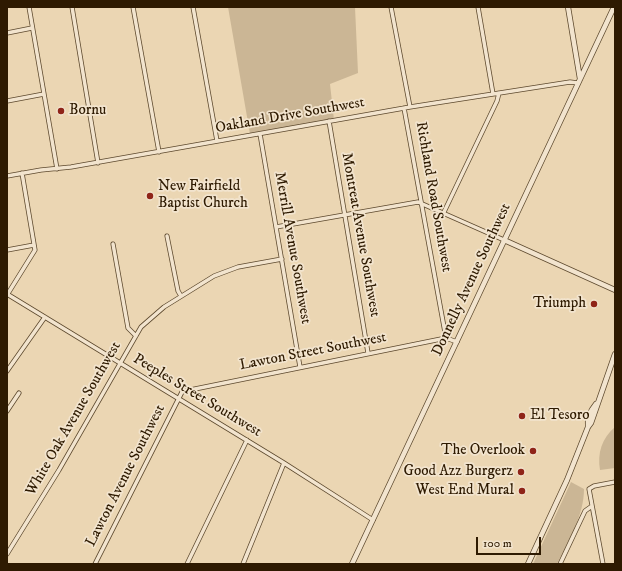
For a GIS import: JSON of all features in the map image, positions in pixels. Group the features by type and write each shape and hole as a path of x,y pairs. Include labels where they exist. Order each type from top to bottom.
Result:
{"street":[{"path":"29,7 57,169"},
{"path":"72,7 98,163"},
{"path":"133,7 159,152"},
{"path":"193,7 217,141"},
{"name":"Richland Road Southwest","path":"391,7 410,107"},
{"path":"478,7 493,94"},
{"path":"568,7 579,81"},
{"name":"Donnelly Avenue Southwest","path":"352,564 614,7"},
{"path":"7,32 32,28"},
{"name":"Oakland Drive Southwest","path":"7,176 98,163 404,108 579,81"},
{"path":"444,212 497,102 499,93"},
{"path":"7,101 44,94"},
{"name":"Richland Road Southwest","path":"404,108 446,338"},
{"name":"Montreat Avenue Southwest","path":"329,122 368,353"},
{"name":"Merrill Avenue Southwest","path":"260,134 300,367"},
{"path":"7,294 34,253 22,173"},
{"path":"276,227 422,202 615,290"},
{"path":"167,236 178,291 181,296"},
{"name":"White Oak Avenue Southwest","path":"7,554 59,470 136,336 128,328 113,244"},
{"path":"7,250 34,245"},
{"path":"136,336 141,327 148,320 181,296 227,271 282,259"},
{"name":"Peeples Street Southwest","path":"7,294 247,440 373,520"},
{"path":"7,371 45,317"},
{"path":"446,338 457,342"},
{"name":"Lawton Street Southwest","path":"178,398 184,390 446,338"},
{"path":"528,564 578,455 588,427 587,422 592,409 598,402 615,354"},
{"path":"7,411 19,393"},
{"name":"Lawton Avenue Southwest","path":"95,564 178,398"},
{"path":"187,564 247,440"},
{"path":"243,564 284,463"},
{"path":"603,564 589,489 594,486 615,482"},
{"path":"560,564 585,511 592,506"}],"shaded area":[{"path":"228,7 355,7 358,73 330,84 334,120 250,134"},
{"path":"615,427 615,468 600,470 599,458 602,446 610,431"},
{"path":"571,482 584,489 579,518 571,537 557,564 533,564"}],"place":[{"name":"Bornu","path":"61,111"},
{"name":"New Fairfield Baptist Church","path":"150,196"},
{"name":"Triumph","path":"594,304"},
{"name":"El Tesoro","path":"522,416"},
{"name":"The Overlook","path":"533,451"},
{"name":"Good Azz Burgerz","path":"521,472"},
{"name":"West End Mural","path":"522,491"}]}
